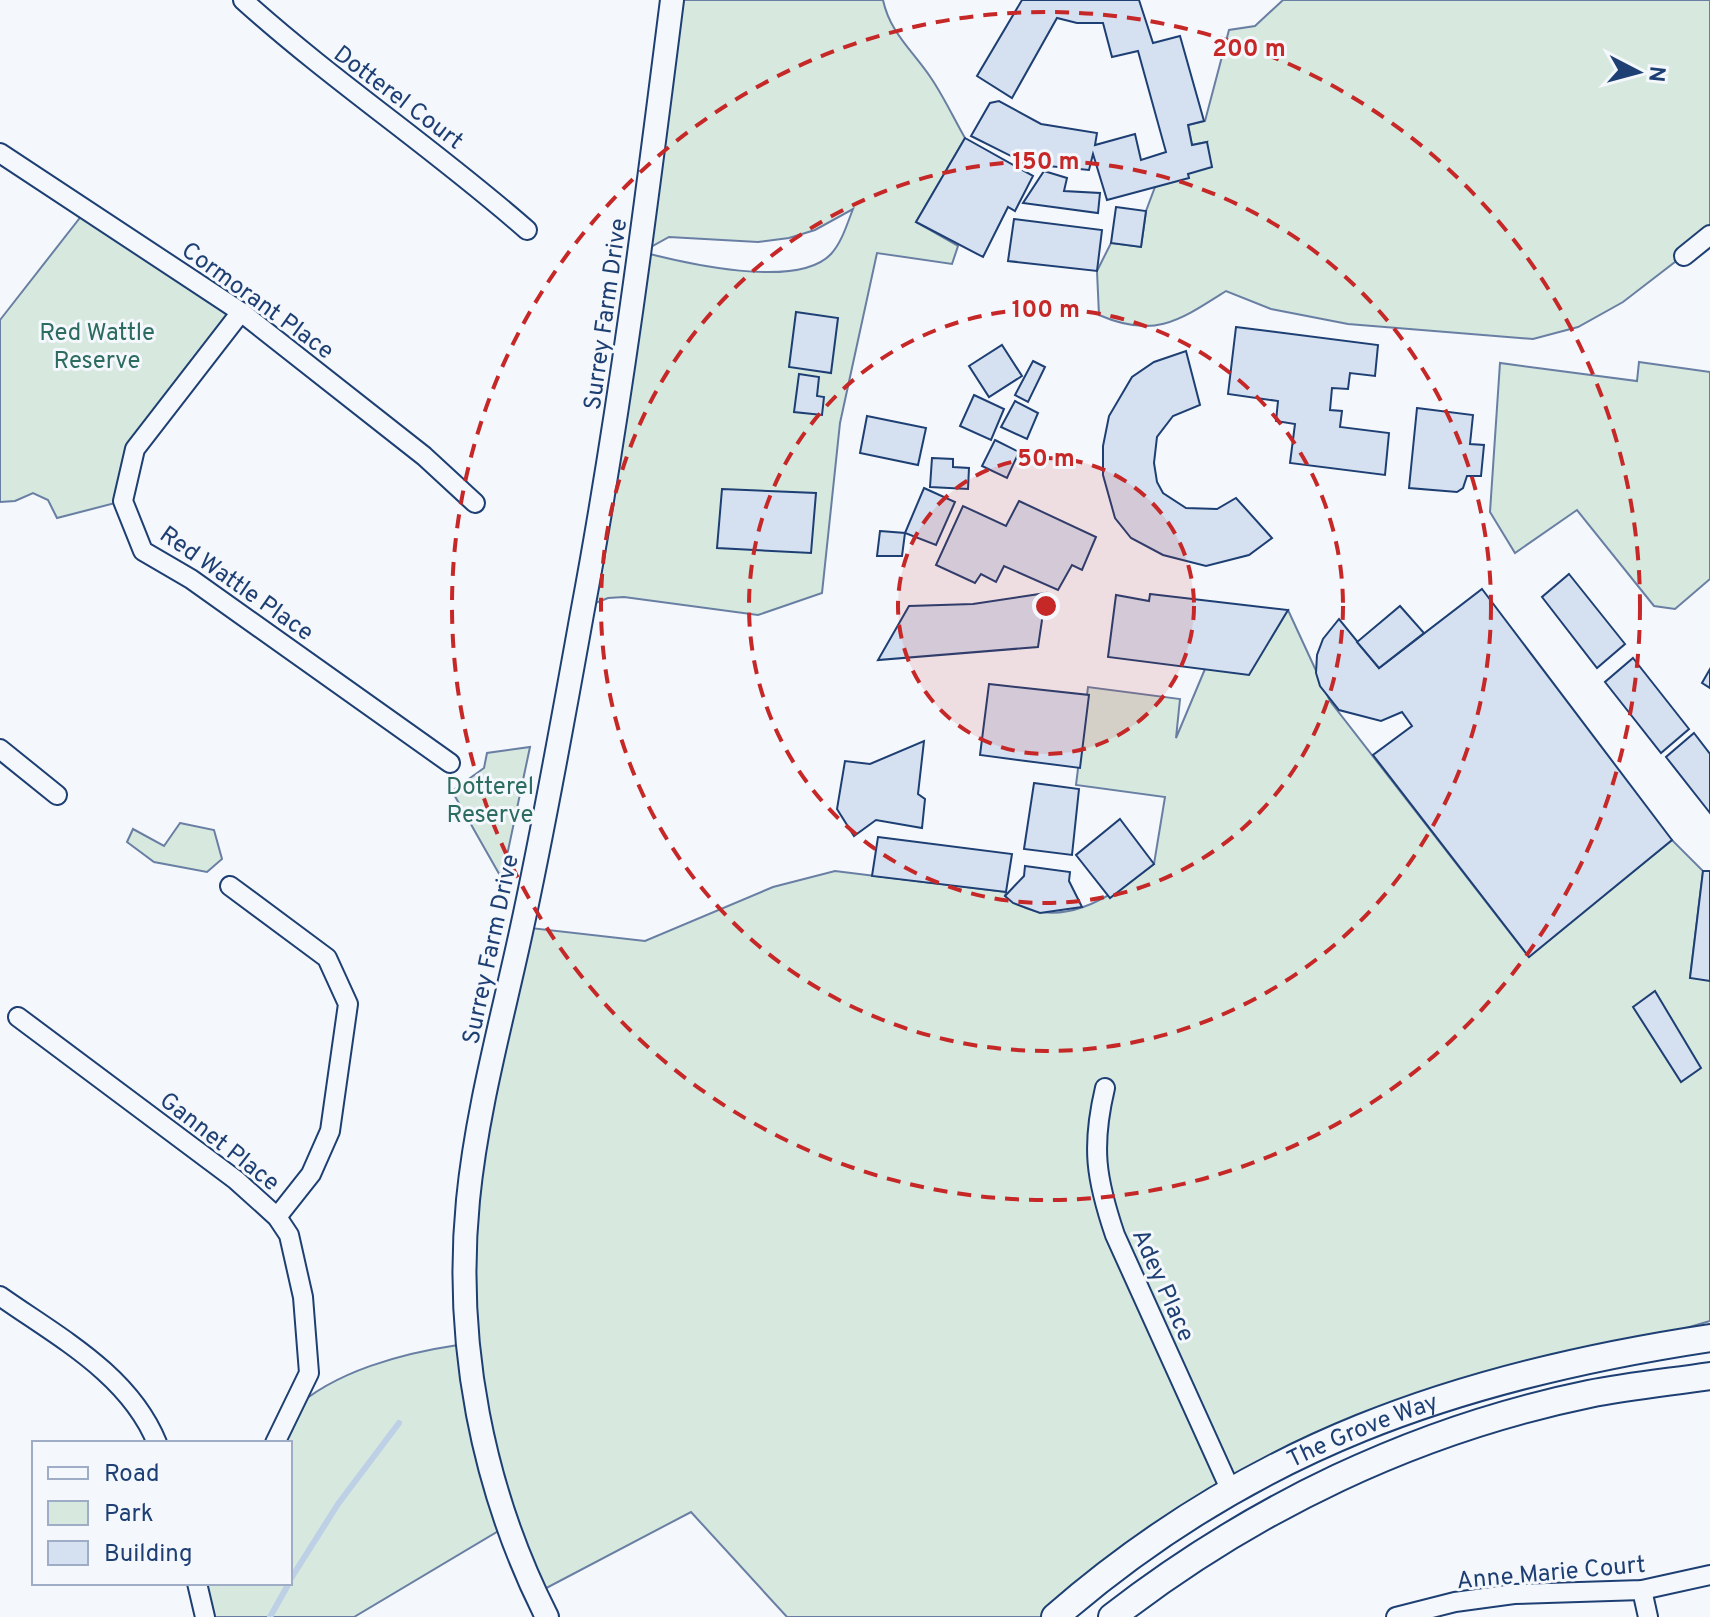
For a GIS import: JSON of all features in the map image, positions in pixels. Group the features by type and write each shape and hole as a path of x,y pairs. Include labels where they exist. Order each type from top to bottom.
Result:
{"main road":[{"name":"The Grove Way","path":"1055,1617 1120,1563 1231,1491 1274,1466 1416,1405 1535,1369 1604,1354 1710,1338"},
{"name":"The Grove Way","path":"1112,1617 1249,1524 1385,1456 1498,1417 1599,1392 1710,1376"},
{"path":"1231,1491 1249,1524"}],"street":[{"name":"Dotterel Court","path":"243,0 303,54 476,185 527,230"},
{"name":"Surrey Farm Drive","path":"547,1617 505,1512 474,1403 465,1306 468,1201 480,1117 552,777 614,427 641,252 672,0"},
{"name":"Cormorant Place","path":"0,153 241,312 424,456 475,503"},
{"path":"1684,256 1710,235"},
{"name":"Red Wattle Place","path":"241,312 135,449 123,501 143,551 191,579 450,763"},
{"path":"0,749 57,795"},
{"path":"230,886 327,958 348,1004 330,1131 311,1174 277,1217"},
{"name":"Gannet Place","path":"18,1017 236,1180 277,1217 289,1235 303,1297 309,1373 276,1441"},
{"name":"Adey Place","path":"1105,1088 1095,1134 1100,1191 1115,1235 1231,1491"},
{"path":"0,1296 109,1373 150,1424 156,1441"},
{"name":"Anne Marie Court","path":"1396,1617 1455,1602 1514,1594 1642,1590 1710,1575"},
{"path":"197,1585 205,1617"},
{"path":"1642,1590 1648,1617"}],"green space":[{"path":"673,0 883,0 891,22 936,85 965,138 916,222 958,246 952,264 877,253 840,423 822,593 758,615 624,597 608,598 583,608","holes":["853,209 831,254 815,265 793,270 740,271 642,252 669,237 758,242 789,238 815,230"]},
{"path":"1283,0 1710,0 1710,235 1623,302 1578,327 1533,339 1348,324 1271,309 1226,291 1180,318 1151,326 1135,326 1099,315 1097,271 1111,243 1141,247 1146,211 1155,187 1188,174 1207,142 1192,145 1188,125 1205,121 1229,30 1255,26"},
{"name":"Red Wattle Reserve","path":"86,210 241,312 135,449 123,501 57,518 48,500 33,493 15,501 0,502 0,320"},
{"path":"1639,362 1710,372 1710,579 1675,609 1654,606 1577,510 1515,553 1490,512 1500,363 1637,381"},
{"path":"1288,610 1330,701 1528,956 1672,840 1703,871 1690,978 1710,976 1710,1321 1399,1412 1274,1466 1054,1617 787,1617 691,1512 535,1594 474,1403 468,1201 522,927 645,941 773,887 835,871 1006,892 1005,896 1025,907 1044,912 1064,912 1083,907 1102,899 1154,864 1165,797 1076,785 1088,687 1180,699 1176,738 1205,669"},
{"name":"Dotterel Reserve","path":"530,747 502,879 452,791 484,768 487,753"},
{"path":"180,823 214,830 222,859 207,872 154,862 127,842 133,829 164,846"},
{"path":"458,1345 475,1450 500,1530 354,1617 205,1617 198,1585 292,1585 292,1441 276,1441 293,1410 310,1396 349,1374 415,1353"}],"building":[{"path":"1022,0 1139,0 1153,43 1180,36 1204,121 1188,125 1192,145 1207,142 1212,167 1188,174 1189,178 1107,200 1093,154 1089,170 1027,164 971,136 990,103 999,101 1041,124 1097,133 1095,145 1135,134 1141,160 1166,152 1138,51 1112,57 1103,23 1077,23 1057,18 1012,98 977,76"},
{"path":"965,138 1033,176 1015,211 1008,207 983,257 916,222"},
{"path":"1044,171 1067,178 1064,191 1100,193 1098,213 1023,203"},
{"path":"1116,207 1146,211 1141,247 1111,243"},
{"path":"1014,219 1102,230 1097,271 1008,261"},
{"path":"796,312 838,318 831,373 789,367"},
{"path":"1236,327 1378,345 1375,376 1350,373 1348,389 1332,388 1330,410 1342,411 1340,427 1389,433 1385,475 1290,463 1295,424 1276,421 1278,401 1228,394"},
{"path":"1002,345 1022,376 989,397 969,366"},
{"path":"1186,351 1200,405 1173,416 1157,437 1154,463 1157,482 1163,493 1186,508 1217,509 1236,498 1272,538 1249,555 1206,566 1163,555 1131,538 1115,518 1103,475 1103,446 1109,416 1132,377 1154,362"},
{"path":"1033,361 1045,367 1028,402 1015,395"},
{"path":"799,374 819,377 817,396 824,397 822,415 794,412"},
{"path":"974,395 1004,409 991,440 960,426"},
{"path":"1015,401 1038,413 1027,439 1001,427"},
{"path":"1417,408 1473,415 1470,444 1484,445 1481,476 1467,476 1463,488 1457,492 1409,488"},
{"path":"867,416 926,428 918,465 860,453"},
{"path":"995,440 1019,452 1007,478 982,466"},
{"path":"932,458 953,459 953,467 969,468 968,489 930,487"},
{"path":"924,488 955,502 936,545 905,533"},
{"path":"722,489 816,493 811,553 717,548"},
{"path":"1019,501 1096,537 1082,570 1072,565 1058,590 1004,566 996,582 981,574 975,583 936,565 963,506 1006,526"},
{"path":"880,531 905,533 902,556 877,556"},
{"path":"1569,574 1625,644 1597,668 1542,597"},
{"path":"1482,589 1672,840 1529,957 1373,755 1412,726 1402,712 1381,721 1339,710 1320,686 1316,673 1317,655 1323,639 1339,619 1379,668"},
{"path":"1046,593 1038,647 878,660 909,606 973,604"},
{"path":"1150,594 1288,610 1249,675 1108,657 1116,595 1149,601"},
{"path":"1400,606 1424,633 1379,668 1357,642"},
{"path":"1633,658 1689,729 1661,753 1605,682"},
{"path":"1710,669 1710,688 1702,683"},
{"path":"989,684 1089,695 1080,768 980,755"},
{"path":"1694,733 1710,754 1710,813 1666,757"},
{"path":"924,741 918,794 925,799 922,828 876,820 854,836 837,809 845,761 870,764"},
{"path":"1034,783 1079,789 1072,855 1024,849"},
{"path":"1120,819 1154,864 1110,898 1076,855"},
{"path":"878,837 1012,854 1006,892 872,876"},
{"path":"1025,866 1070,872 1069,881 1082,907 1040,913 1013,903 1005,896 1024,876"},
{"path":"1703,871 1710,871 1710,981 1690,978"},
{"path":"1655,991 1701,1068 1681,1082 1633,1007"}],"waterway":[{"path":"292,1577 338,1504 399,1423"},
{"path":"270,1617 288,1585"}]}
